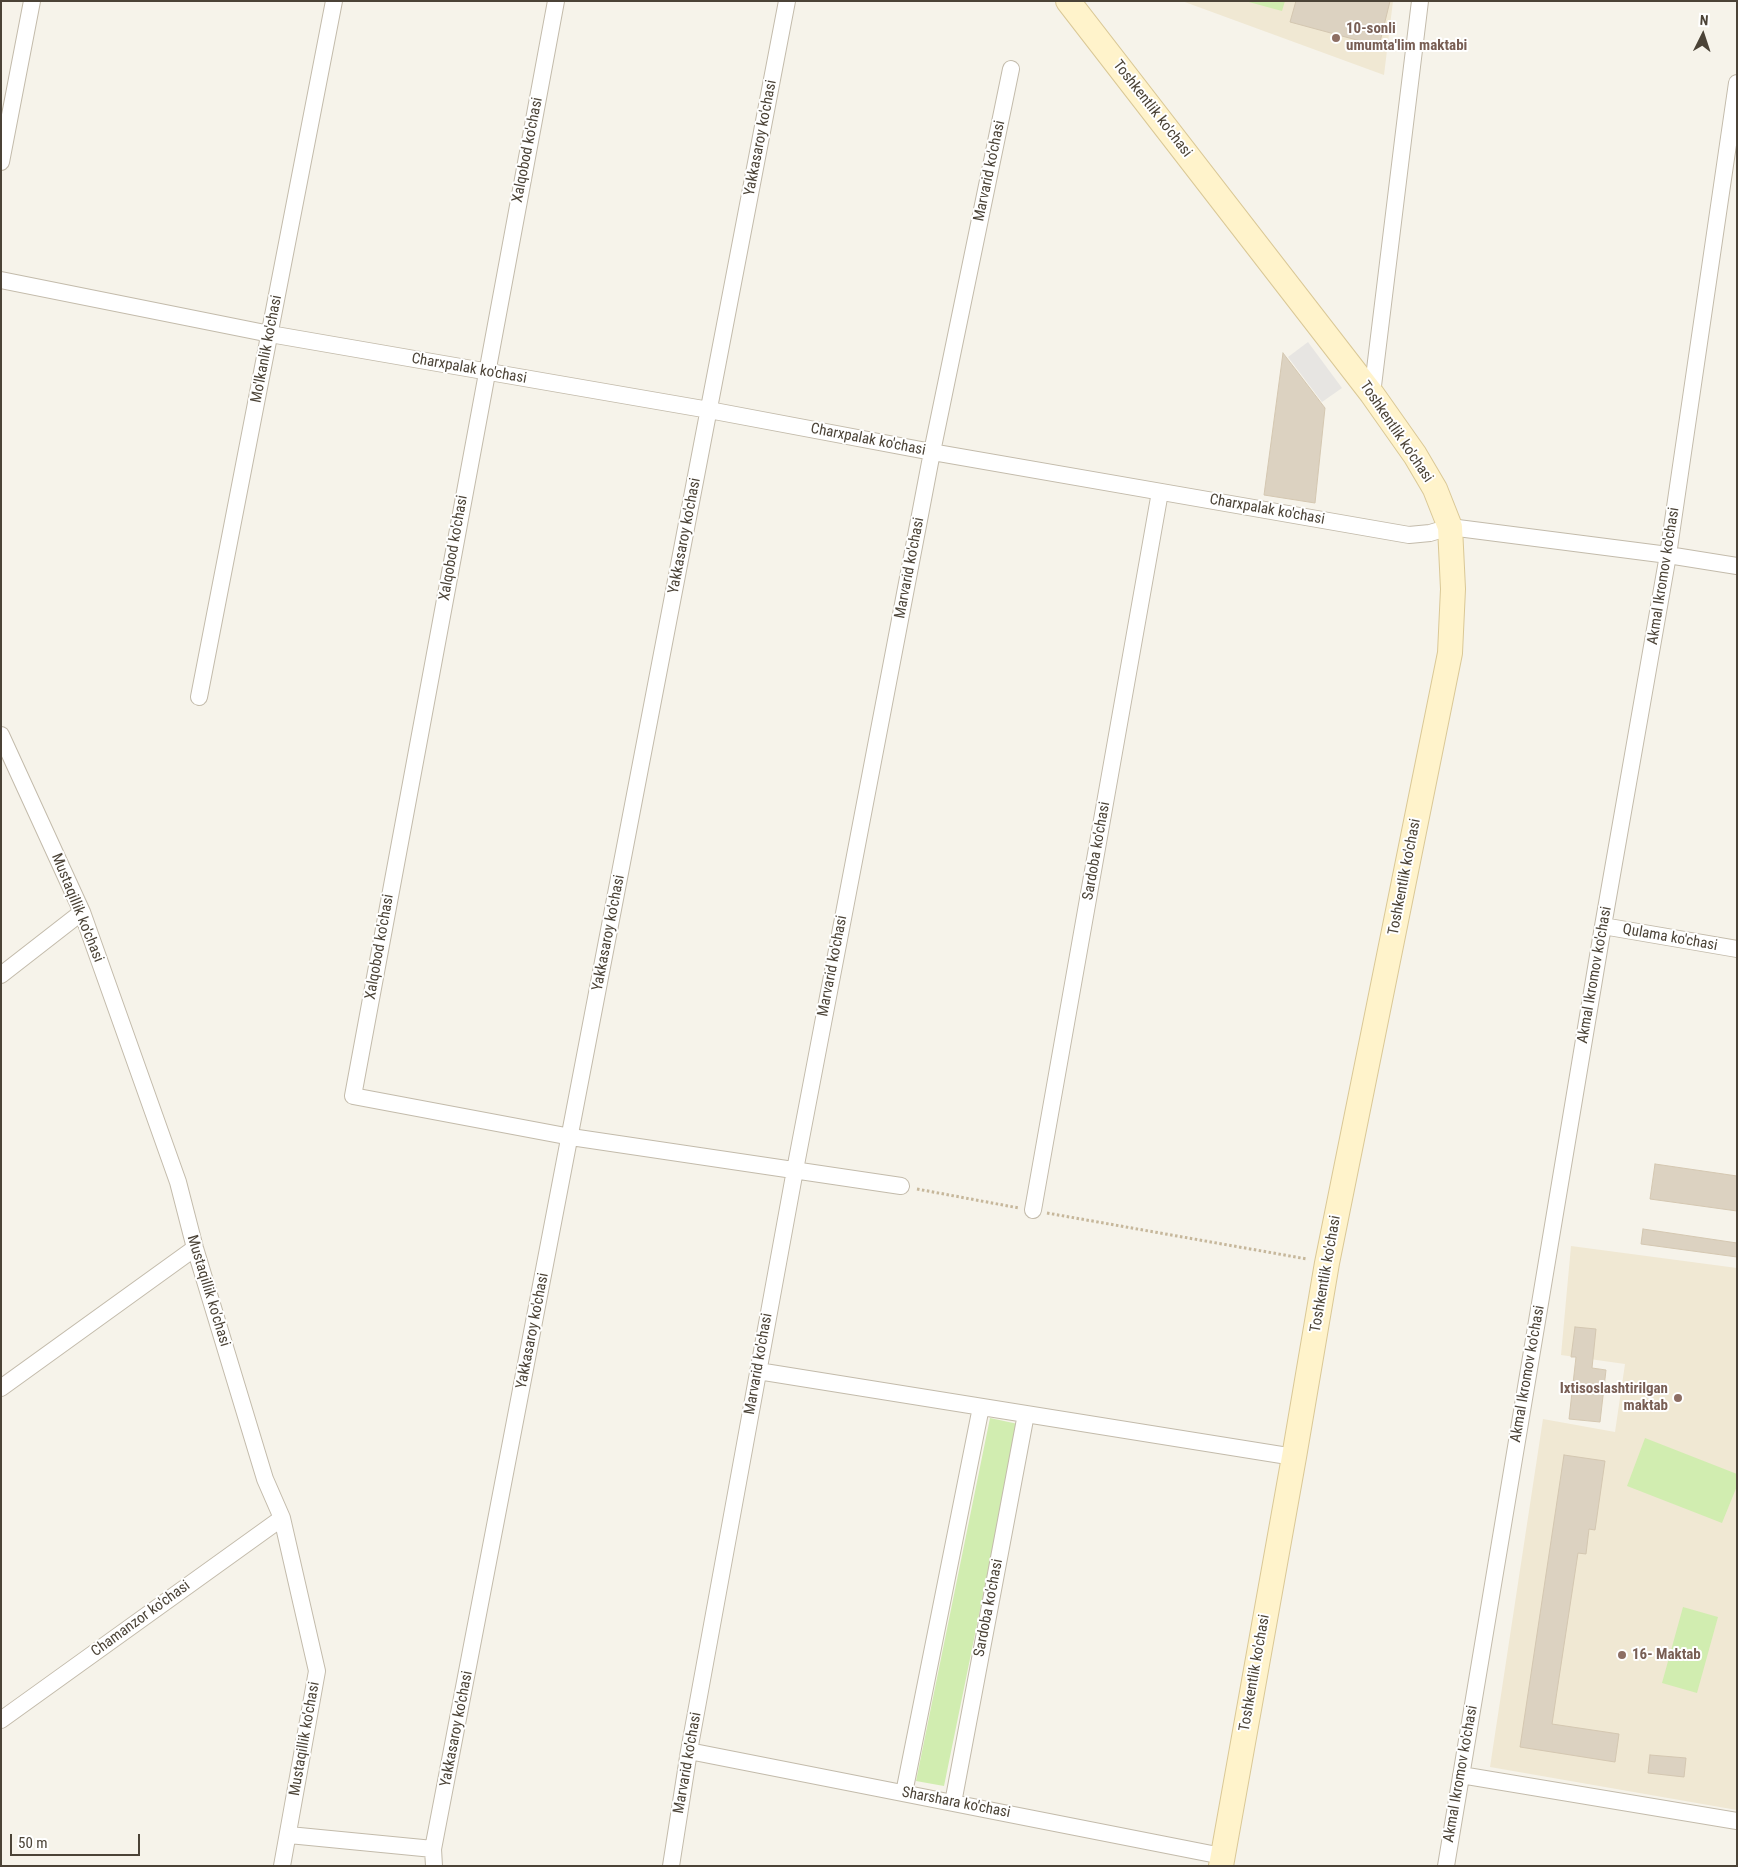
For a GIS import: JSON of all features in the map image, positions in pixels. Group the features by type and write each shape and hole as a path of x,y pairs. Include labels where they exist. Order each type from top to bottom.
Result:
{"main road":[{"name":"Toshkentlik ko'chasi","path":"1068,1 1372,394 1415,455 1435,489 1450,527 1453,589 1450,653 1327,1263 1222,1861"}],"street":[{"path":"1,162 32,1"},
{"name":"Mo'lkanlik ko'chasi","path":"200,697 334,1"},
{"name":"Xalqobod ko'chasi","path":"556,1 353,1096 570,1137"},
{"name":"Yakkasaroy ko'chasi","path":"434,1866 433,1849 787,1"},
{"path":"1372,394 1420,1"},
{"name":"Marvarid ko'chasi","path":"671,1866 689,1751 794,1170 932,452 1011,69"},
{"name":"Akmal Ikromov ko'chasi","path":"1446,1866 1668,555 1737,83"},
{"name":"Charxpalak ko'chasi","path":"1,280 270,334 1410,535 1430,533 1450,527 1668,555 1737,566"},
{"name":"Sardoba ko'chasi","path":"1033,1210 1160,492"},
{"name":"Mustaqillik ko'chasi","path":"1,735 82,912 178,1182 195,1248 265,1479 282,1518 317,1671 282,1866"},
{"path":"1,975 82,912"},
{"name":"Qulama ko'chasi","path":"1604,926 1737,949"},
{"path":"570,1137 901,1186"},
{"path":"1,1388 195,1248"},
{"path":"758,1371 1294,1457"},
{"path":"904,1793 981,1407"},
{"name":"Sardoba ko'chasi","path":"952,1803 1026,1414"},
{"name":"Chamanzor ko'chasi","path":"1,1720 282,1518"},
{"name":"Sharshara ko'chasi","path":"689,1751 904,1793 1222,1861"},
{"path":"1461,1775 1737,1821"},
{"path":"289,1835 433,1849"}],"path":[{"path":"901,1186 1327,1263"}],"shaded area":[{"name":"10-sonli umumta'lim maktabi","path":"1182,1 1393,1 1384,75"},
{"path":"1308,342 1342,388 1322,402 1288,357"},
{"name":"16- Maktab","path":"1571,1246 1737,1268 1737,1810 1490,1767 1543,1419 1615,1432 1625,1364 1561,1355"}],"green space":[{"path":"1245,1 1285,1 1282,11"},
{"path":"990,1418 1018,1424 944,1786 916,1781"},
{"path":"1645,1438 1737,1474 1737,1486 1722,1523 1627,1486"},
{"path":"1683,1607 1718,1617 1697,1693 1662,1683"}],"building":[{"path":"1296,1 1390,1 1379,46 1290,22"},
{"path":"1283,353 1325,408 1315,503 1264,495"},
{"path":"1655,1164 1737,1176 1737,1211 1650,1199"},
{"path":"1643,1229 1737,1243 1737,1257 1641,1244"},
{"path":"1575,1327 1596,1329 1592,1368 1606,1370 1600,1422 1569,1419 1576,1357 1571,1357"},
{"path":"1564,1455 1605,1461 1595,1530 1589,1529 1586,1554 1578,1553 1552,1724 1619,1734 1615,1762 1520,1747"},
{"path":"1650,1755 1686,1758 1684,1777 1648,1773"}],"place":[{"name":"10-sonli umumta'lim maktabi","path":"1336,38"},
{"name":"Ixtisoslashtirilgan maktab","path":"1678,1398"},
{"name":"16- Maktab","path":"1622,1655"}]}
